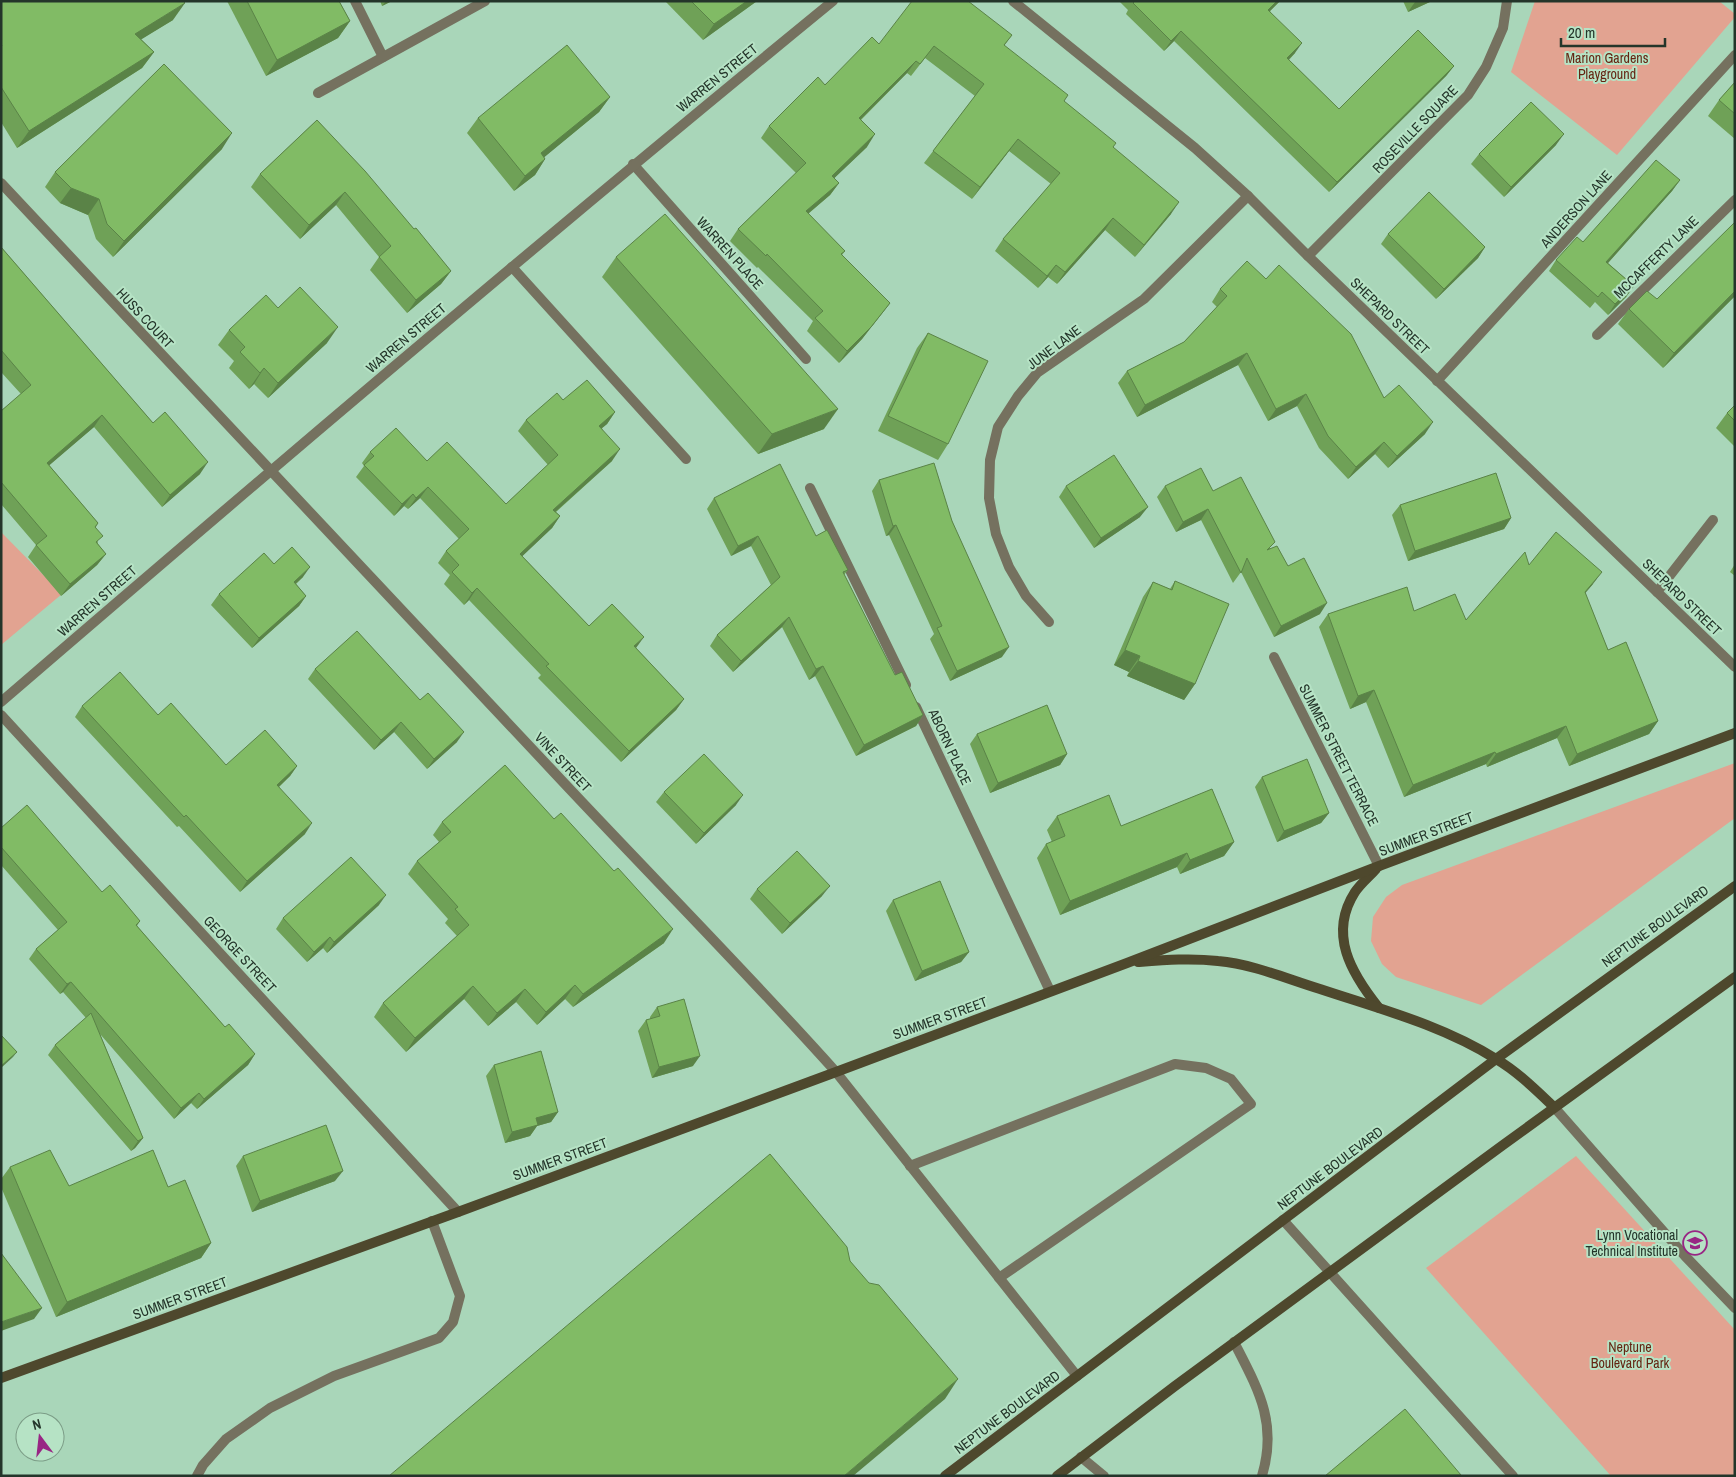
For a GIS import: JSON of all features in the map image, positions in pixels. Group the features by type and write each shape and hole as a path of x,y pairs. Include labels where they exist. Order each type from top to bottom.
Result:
{"main road":[{"name":"SUMMER STREET","path":"1,1378 836,1072 1735,732"},
{"path":"1379,866 1356,890 1345,911 1343,932 1346,955 1365,990 1380,1009"},
{"name":"NEPTUNE BOULEVARD","path":"945,1476 1496,1059 1735,886"},
{"name":"SUMMER STREET","path":"1127,963 1178,959 1219,961 1254,968 1420,1022 1496,1059 1525,1080 1554,1108"},
{"path":"1057,1476 1329,1272 1735,977"}],"street":[{"path":"355,1 383,57"},
{"path":"318,93 484,1"},
{"name":"WARREN STREET","path":"1,702 269,471 633,164 833,1"},
{"name":"SHEPARD STREET","path":"1013,1 1194,148 1248,196 1437,381 1735,667"},
{"name":"ROSEVILLE SQUARE","path":"1308,256 1468,95 1486,67 1503,28 1507,1"},
{"name":"ANDERSON LANE","path":"1437,381 1735,55"},
{"name":"WARREN PLACE","path":"633,164 806,359"},
{"name":"HUSS COURT","path":"1,183 269,471"},
{"name":"JUNE LANE","path":"1049,622 1026,596 1009,567 996,534 988,498 990,460 998,427 1018,396 1037,373 1111,324 1144,299 1248,196"},
{"name":"MCCAFFERTY LANE","path":"1597,334 1735,200"},
{"path":"512,267 686,459"},
{"name":"VINE STREET","path":"269,471 746,973 836,1072 1076,1376"},
{"name":"ABORN PLACE","path":"810,488 1050,992"},
{"path":"1657,592 1713,520"},
{"name":"SUMMER STREET TERRACE","path":"1274,656 1379,866"},
{"name":"GEORGE STREET","path":"1,715 458,1212"},
{"path":"910,1166 1175,1064 1206,1068 1231,1079 1251,1104 999,1278"},
{"path":"1554,1108 1685,1256 1735,1308"},
{"path":"1283,1220 1513,1476"},
{"path":"197,1476 203,1465 226,1439 270,1408 334,1376 439,1338 453,1322 460,1296 432,1221"},
{"path":"1234,1342 1260,1394 1268,1430 1268,1458 1262,1476"},
{"path":"1082,1457 1104,1476"}],"green space":[{"name":"Marion Gardens Playground","path":"1535,1 1719,1 1735,14 1735,17 1617,155 1511,72"},
{"path":"1,532 62,594 1,645"},
{"path":"1735,763 1735,818 1481,1005 1396,977 1382,964 1371,941 1373,917 1386,897 1402,885"},
{"name":"Neptune Boulevard Park","path":"1576,1156 1735,1330 1735,1476 1611,1476 1426,1268"}],"building":[{"path":"1,1 183,1 185,3 135,34 154,52 29,131 1,87"},
{"path":"247,1 339,1 350,21 277,60"},
{"path":"691,1 747,1 714,24"},
{"path":"912,1 968,1 1012,35 1004,45 1068,95 1064,101 1116,143 1113,147 1179,202 1144,245 1113,218 1065,272 1056,265 1047,276 1003,239 1060,173 1018,139 980,187 933,151 984,84 934,46 920,64 916,61 859,118 875,134 832,176 839,183 806,211 845,251 841,254 890,303 871,327 847,351 815,318 823,311 767,254 766,256 738,229 806,163 769,126 818,77 825,85 872,37 879,44"},
{"path":"1135,1 1277,1 1268,10 1302,43 1287,58 1339,109 1418,30 1454,66 1337,182 1181,31 1171,41 1133,3"},
{"path":"567,45 610,97 541,153 545,159 525,176 478,118"},
{"path":"164,64 232,133 124,241 107,224 99,199 71,188 55,172"},
{"path":"1735,82 1735,114 1719,100"},
{"path":"1531,102 1564,134 1511,187 1479,154"},
{"path":"317,120 365,171 414,229 416,228 451,271 416,300 379,257 391,246 345,192 309,225 260,174"},
{"path":"1656,160 1680,180 1606,262 1634,286 1615,304 1602,292 1598,297 1556,260 1577,237 1583,242"},
{"path":"1429,192 1485,247 1444,289 1388,234"},
{"path":"665,214 838,409 772,434 616,257"},
{"path":"1735,222 1735,291 1674,353 1629,309 1647,291 1657,299"},
{"path":"1,247 153,423 165,412 208,462 170,495 102,415 47,463 98,523 95,527 103,536 96,542 106,554 70,584 36,545 47,536 1,482 1,411 31,385 1,350"},
{"path":"1247,261 1266,279 1279,265 1351,334 1384,398 1399,385 1433,422 1397,456 1384,442 1356,467 1328,436 1306,394 1276,409 1247,353 1145,405 1127,371 1184,342 1227,296 1220,289"},
{"path":"300,287 338,327 278,383 264,368 260,373 240,352 245,347 229,330 266,295 278,308"},
{"path":"928,333 988,361 948,444 888,416"},
{"path":"587,380 615,412 599,426 620,449 553,510 560,516 520,554 589,626 612,604 644,637 634,646 684,699 629,751 546,666 549,664 477,588 472,593 452,572 459,565 446,551 469,529 428,487 416,498 413,494 402,504 364,465 374,456 370,452 396,428 427,461 447,442 506,504 558,455 526,420 557,393 563,400"},
{"path":"1735,405 1735,421 1727,413"},
{"path":"1114,455 1148,507 1101,538 1066,486"},
{"path":"934,463 952,521 1009,647 957,671 937,628 942,626 896,525 893,526 879,480"},
{"path":"780,464 816,536 827,530 848,570 843,572 895,675 902,672 923,715 864,745 823,666 816,669 789,617 741,661 717,635 780,577 758,536 738,546 714,498"},
{"path":"1201,468 1213,491 1241,477 1275,542 1267,550 1277,546 1288,566 1304,558 1327,603 1281,626 1247,558 1241,573 1208,509 1183,522 1165,486"},
{"path":"1496,473 1511,518 1415,551 1400,505"},
{"path":"1556,532 1602,572 1585,592 1608,650 1626,642 1658,721 1577,754 1566,726 1413,785 1374,690 1358,696 1328,614 1407,587 1414,611 1455,594 1466,620 1525,552 1529,565"},
{"path":"292,547 310,567 294,582 306,596 259,638 219,594 264,553 274,564"},
{"path":"1175,581 1229,604 1195,684 1138,661 1140,656 1125,650 1153,582 1172,590"},
{"path":"357,631 420,700 428,693 464,732 434,759 401,722 381,740 315,669"},
{"path":"120,672 158,715 171,703 226,765 265,730 297,766 277,785 312,823 247,881 186,815 184,817 82,706"},
{"path":"1047,705 1067,754 998,783 977,734"},
{"path":"704,754 743,795 704,833 664,792"},
{"path":"1307,759 1329,813 1284,831 1262,777"},
{"path":"505,765 554,819 561,813 614,871 618,868 673,929 583,994 575,985 546,1012 525,989 497,1013 473,986 415,1038 383,1003 469,925 455,909 458,907 417,861 451,832 442,822"},
{"path":"1212,789 1234,842 1190,860 1187,853 1070,901 1046,844 1065,836 1057,816 1109,795 1121,826"},
{"path":"27,805 102,892 110,885 140,921 136,925 225,1027 229,1024 255,1054 204,1099 199,1093 181,1108 71,982 67,984 36,949 67,922 1,847 1,828"},
{"path":"797,851 830,886 790,923 757,889"},
{"path":"351,857 386,895 334,942 330,937 314,952 283,918"},
{"path":"940,881 969,952 922,971 893,900"},
{"path":"684,999 700,1056 659,1067 646,1020 660,1016 657,1007"},
{"path":"91,1013 143,1138 138,1141 55,1045"},
{"path":"1,1035 17,1052 1,1066"},
{"path":"541,1051 558,1112 536,1118 538,1125 512,1132 494,1065"},
{"path":"326,1125 343,1171 260,1201 243,1156"},
{"path":"50,1150 69,1186 153,1150 168,1187 185,1180 211,1243 67,1302 10,1167"},
{"path":"770,1154 847,1247 850,1261 869,1283 879,1285 958,1379 844,1476 389,1476"},
{"path":"1,1253 42,1308 1,1322"},
{"path":"1405,1409 1461,1475 1325,1476"}],"place":[{"name":"Lynn Vocational Technical Institute","path":"1695,1243"}]}
